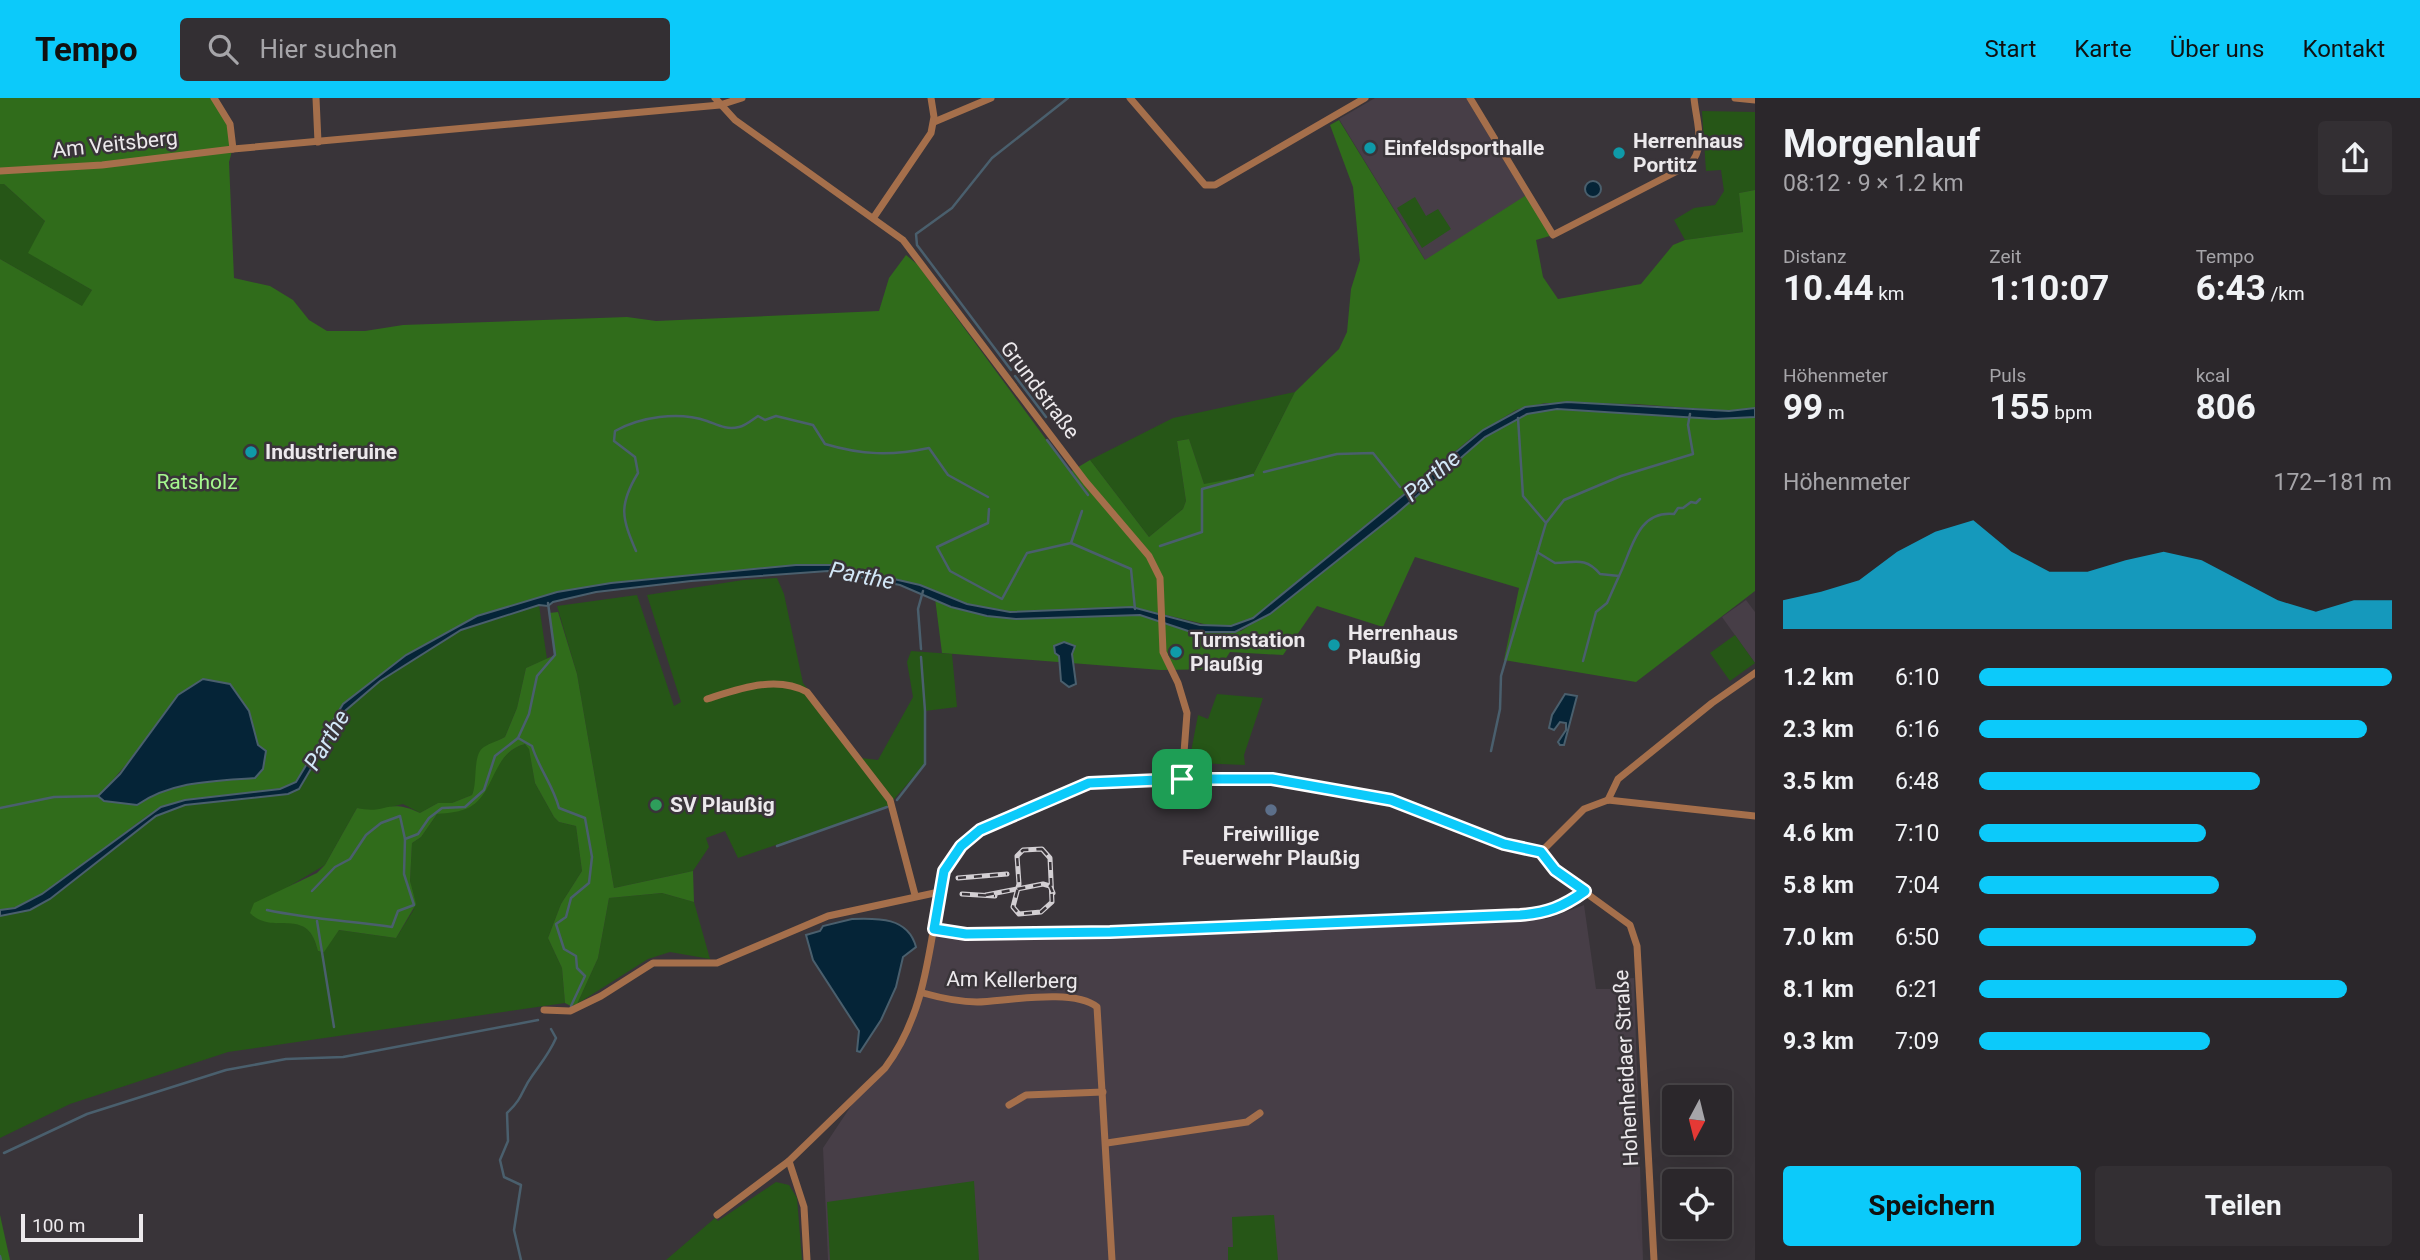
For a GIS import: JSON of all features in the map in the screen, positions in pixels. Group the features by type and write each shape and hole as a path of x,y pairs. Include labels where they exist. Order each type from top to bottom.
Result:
{"street":[{"path":"214,98 230,124 233,149"},
{"path":"316,98 318,142"},
{"name":"Am Veitsberg","path":"0,171 102,165 233,149 347,140 742,98"},
{"path":"874,217 929,137 934,122 931,98"},
{"path":"934,122 991,98"},
{"path":"1130,98 1205,185 1215,185 1361,99"},
{"path":"1470,98 1553,235 1689,165 1698,157 1700,148 1694,98"},
{"path":"1735,98 1755,100"},
{"name":"Grundstraße","path":"718,101 735,120 904,240 1086,482 1149,556 1160,578 1163,652 1178,683 1187,713 1182,779"},
{"path":"1608,800 1618,779 1712,703 1755,673"},
{"path":"707,699 766,684 796,686 807,692 890,800 915,895"},
{"path":"716,1215 789,1161 885,1068 907,1033 923,993 944,871 961,846 980,830 998,821 1089,783 1272,779 1371,795 1521,849 1541,852 1584,809 1608,800 1755,816"},
{"name":"Hohenheidaer Straße","path":"1541,852 1555,870 1630,925 1637,946 1654,1260"},
{"path":"544,1010 570,1011 601,996 653,963 717,963 828,916 915,895 939,892"},
{"path":"934,929 966,934 1110,932 1520,915 1547,913 1588,893"},
{"name":"Am Kellerberg","path":"923,993 976,1002 1087,999 1097,1007 1112,1260"},
{"path":"1009,1105 1026,1095 1103,1092"},
{"path":"1107,1143 1247,1122 1260,1113"},
{"path":"789,1161 804,1208 807,1260"}],"shaded area":[{"path":"1375,98 1466,98 1548,233 1429,266 1339,119"},
{"path":"1746,600 1755,612 1755,663 1722,617"},
{"path":"1584,905 1596,989 1621,989 1621,979 1634,978 1643,1260 828,1260 823,1148 859,1094 885,1068 915,1017 933,936 1068,939 1547,919"}],"green space":[{"name":"Ratsholz","path":"0,98 213,98 227,121 232,136 229,162 234,278 270,286 293,300 309,320 327,331 365,331 403,325 627,317 656,321 879,311 889,278 906,255 918,265 1070,472 1090,460 1149,537 1183,509 1186,501 1177,441 1189,439 1204,484 1253,475 1295,392 1339,349 1347,332 1351,289 1360,260 1353,187 1330,125 1339,120 1425,260 1528,194 1553,235 1536,240 1543,277 1558,299 1641,284 1673,245 1685,240 1743,232 1739,193 1755,190 1755,408 1729,411 1636,404 1545,403 1516,410 1475,435 1253,618 1231,626 1208,625 1132,607 1010,612 967,604 920,585 833,565 796,565 611,583 557,592 477,616 406,655 343,704 296,782 280,789 185,800 161,807 38,897 0,910 0,259 82,306 92,290 28,253 45,221 4,184 0,184","holes":["249,711 258,746 255,778 192,783 151,796 99,796 142,746"]},
{"path":"1702,111 1755,112 1755,190 1739,193 1743,232 1685,240 1674,220 1694,208 1715,205 1724,191 1721,170 1706,171"},
{"path":"0,184 4,184 45,221 29,253 92,290 83,307 0,259"},
{"path":"1415,197 1426,216 1438,209 1451,229 1422,248 1397,208"},
{"path":"1295,392 1253,475 1210,486 1204,484 1189,439 1177,441 1186,501 1183,509 1149,537 1090,460 1173,418"},
{"path":"1557,409 1715,419 1755,417 1755,591 1636,682 1504,660 1519,588 1415,557 1383,627 1317,606 1283,655 1230,652 1219,669 1161,670 942,653 935,598 951,607 1016,619 1140,615 1191,632 1241,631 1282,604 1491,433 1527,414"},
{"path":"777,578 784,594 803,683 861,758 878,760 913,697 907,662 911,651 952,654 957,707 925,711 925,764 887,807 738,858 725,831 706,838 709,847 693,871 614,888 577,674 557,606 637,595 674,706 681,702 647,595 743,580"},
{"path":"539,605 547,659 526,668 517,708 505,737 478,756 478,774 472,795 452,803 438,803 420,813 403,804 372,812 357,808 325,865 288,887 266,921 293,923 306,928 311,933 318,951 323,952 339,930 396,938 414,909 410,881 412,843 421,837 437,814 485,791 505,756 525,744 529,748 535,783 554,817 559,822 576,826 582,871 561,904 548,938 562,968 565,1003 228,1052 70,1104 0,1138 0,916 30,910 50,899 156,816 185,805 288,794 299,789 345,711 380,681 451,634"},
{"path":"558,612 577,674 614,888 693,871 694,902 662,893 609,898 598,958 577,1004 571,1006 565,1003 562,968 548,938 561,904 582,871 576,826 559,822 554,817 535,783 529,749 525,744 506,755 478,800 463,810 437,814 421,837 412,843 410,881 416,904 396,938 339,930 324,952 318,951 307,929 289,923 259,920 250,913 254,903 317,873 325,865 357,808 367,810 400,806 420,813 438,803 452,803 472,795 480,751 505,737 517,708 526,668 555,655 549,613"},
{"path":"1735,635 1755,663 1730,681 1710,653"},
{"path":"1217,694 1263,698 1244,755 1245,765 1196,763 1190,757 1198,715 1208,719"},
{"path":"1153,764 1177,765 1165,775 1151,776"},
{"path":"662,893 694,902 710,959 670,952 648,959 577,1004 598,958 609,898"},
{"path":"974,1181 979,1260 830,1260 827,1202"},
{"path":"776,1182 789,1185 797,1198 802,1260 666,1260 715,1218 718,1221"},
{"path":"0,1215 10,1260 0,1260"},
{"path":"1274,1215 1278,1260 1228,1260 1228,1247 1233,1247 1232,1217"}],"water":[{"path":"1593,181 1599,183 1599,195 1593,197 1587,195 1585,189 1587,183"},
{"name":"Parthe","path":"1567,402 1729,411 1755,408 1755,417 1715,419 1557,409 1527,414 1485,437 1396,514 1270,614 1235,632 1191,632 1140,615 1016,619 987,616 951,607 900,585 828,571 691,581 596,592 553,602 548,606 539,605 461,630 380,681 345,711 299,789 288,794 185,805 156,816 50,899 30,910 0,916 0,910 15,908 42,894 161,807 185,800 280,789 296,782 343,704 406,655 477,616 557,592 611,583 796,565 833,565 920,585 967,604 1010,612 1132,607 1200,625 1231,626 1253,618 1483,430 1525,407"},
{"path":"1064,642 1075,646 1072,654 1076,684 1069,687 1061,681 1059,656 1055,653 1054,646"},
{"path":"203,679 230,684 249,711 258,745 266,751 263,769 255,778 179,787 150,797 137,805 104,801 98,796 120,774 178,695"},
{"path":"1565,694 1577,696 1564,745 1560,745 1558,742 1566,730 1566,723 1560,722 1554,730 1549,728 1552,715"},
{"path":"852,919 891,921 906,930 916,947 903,957 896,987 881,1020 860,1052 857,1051 859,1031 813,960 806,935 820,931 823,926"}],"waterway":[{"path":"1011,370 917,245 916,234 952,208 992,158 1068,98"},
{"path":"1015,376 1046,417"},
{"path":"1546,523 1564,500 1621,476 1693,454 1688,425 1690,414"},
{"path":"636,551 624,512 627,494 638,473 635,457 614,441 615,431 636,422 660,417 684,416 730,428 744,425 758,416 765,420 776,416 813,425 825,444 852,450 889,453 929,448 948,475 988,497"},
{"path":"1491,751 1500,709 1501,676 1546,523 1523,496 1518,418"},
{"path":"1047,440 1088,495"},
{"name":"Parthe","path":"1264,472 1337,454 1373,453 1400,487"},
{"path":"1160,546 1202,532 1202,489 1253,475"},
{"path":"1619,576 1632,544 1644,525 1652,518 1662,514 1674,514 1678,508 1691,502 1696,503 1700,499"},
{"path":"989,509 988,523 937,547 950,571 1002,599 1027,553 1071,543 1131,569 1135,609"},
{"path":"1071,543 1082,511"},
{"path":"1537,552 1555,563 1584,563 1595,568 1600,574 1619,576 1607,603 1596,612 1583,661"},
{"path":"921,649 918,609 923,591"},
{"path":"548,603 555,655 537,676 529,714 518,738 532,746 559,808 585,818 592,857 589,883 571,898 566,917 556,924 564,949 576,956 577,968 585,976 571,1006"},
{"path":"897,800 925,764 921,657"},
{"path":"267,910 392,927 398,911 414,905 404,874 405,839 418,834 429,818 442,808 465,807 484,790 495,756 518,738"},
{"path":"0,808 54,797 98,796"},
{"path":"777,846 887,807"},
{"path":"312,891 335,867 350,859 366,835 381,823 400,816 405,839"},
{"path":"317,921 334,1027"},
{"path":"4,1153 87,1114 226,1070 286,1059 343,1057 538,1020"},
{"path":"521,1260 514,1230 521,1185 504,1177 500,1160 508,1141 507,1113 553,1044 556,1038 551,1029"},
{"path":"0,1256 1,1260"}],"railway":[{"path":"1042,849 1050,858 1052,902 1041,912 1019,914 1013,907 1019,884 1017,856 1023,850 1042,849"},
{"path":"958,878 1007,874"},
{"path":"986,895 1043,884 1050,886 1053,893"},
{"path":"962,894 995,896"}],"place":[{"name":"Einfeldsporthalle","path":"1370,148"},
{"name":"Herrenhaus Portitz","path":"1619,153"},
{"name":"Industrieruine","path":"251,452"},
{"name":"Herrenhaus Plaußig","path":"1334,645"},
{"name":"Turmstation Plaußig","path":"1176,652"},
{"name":"SV Plaußig","path":"656,805"},
{"name":"Freiwillige Feuerwehr Plaußig","path":"1271,810"}],"route":[{"path":"1182,779 1272,779 1391,800 1504,844 1541,852 1555,870 1585,891 1564,906 1547,913 1520,915 1110,932 966,934 934,929 944,871 961,846 980,830 1089,783 1105,780 1182,779"}]}
